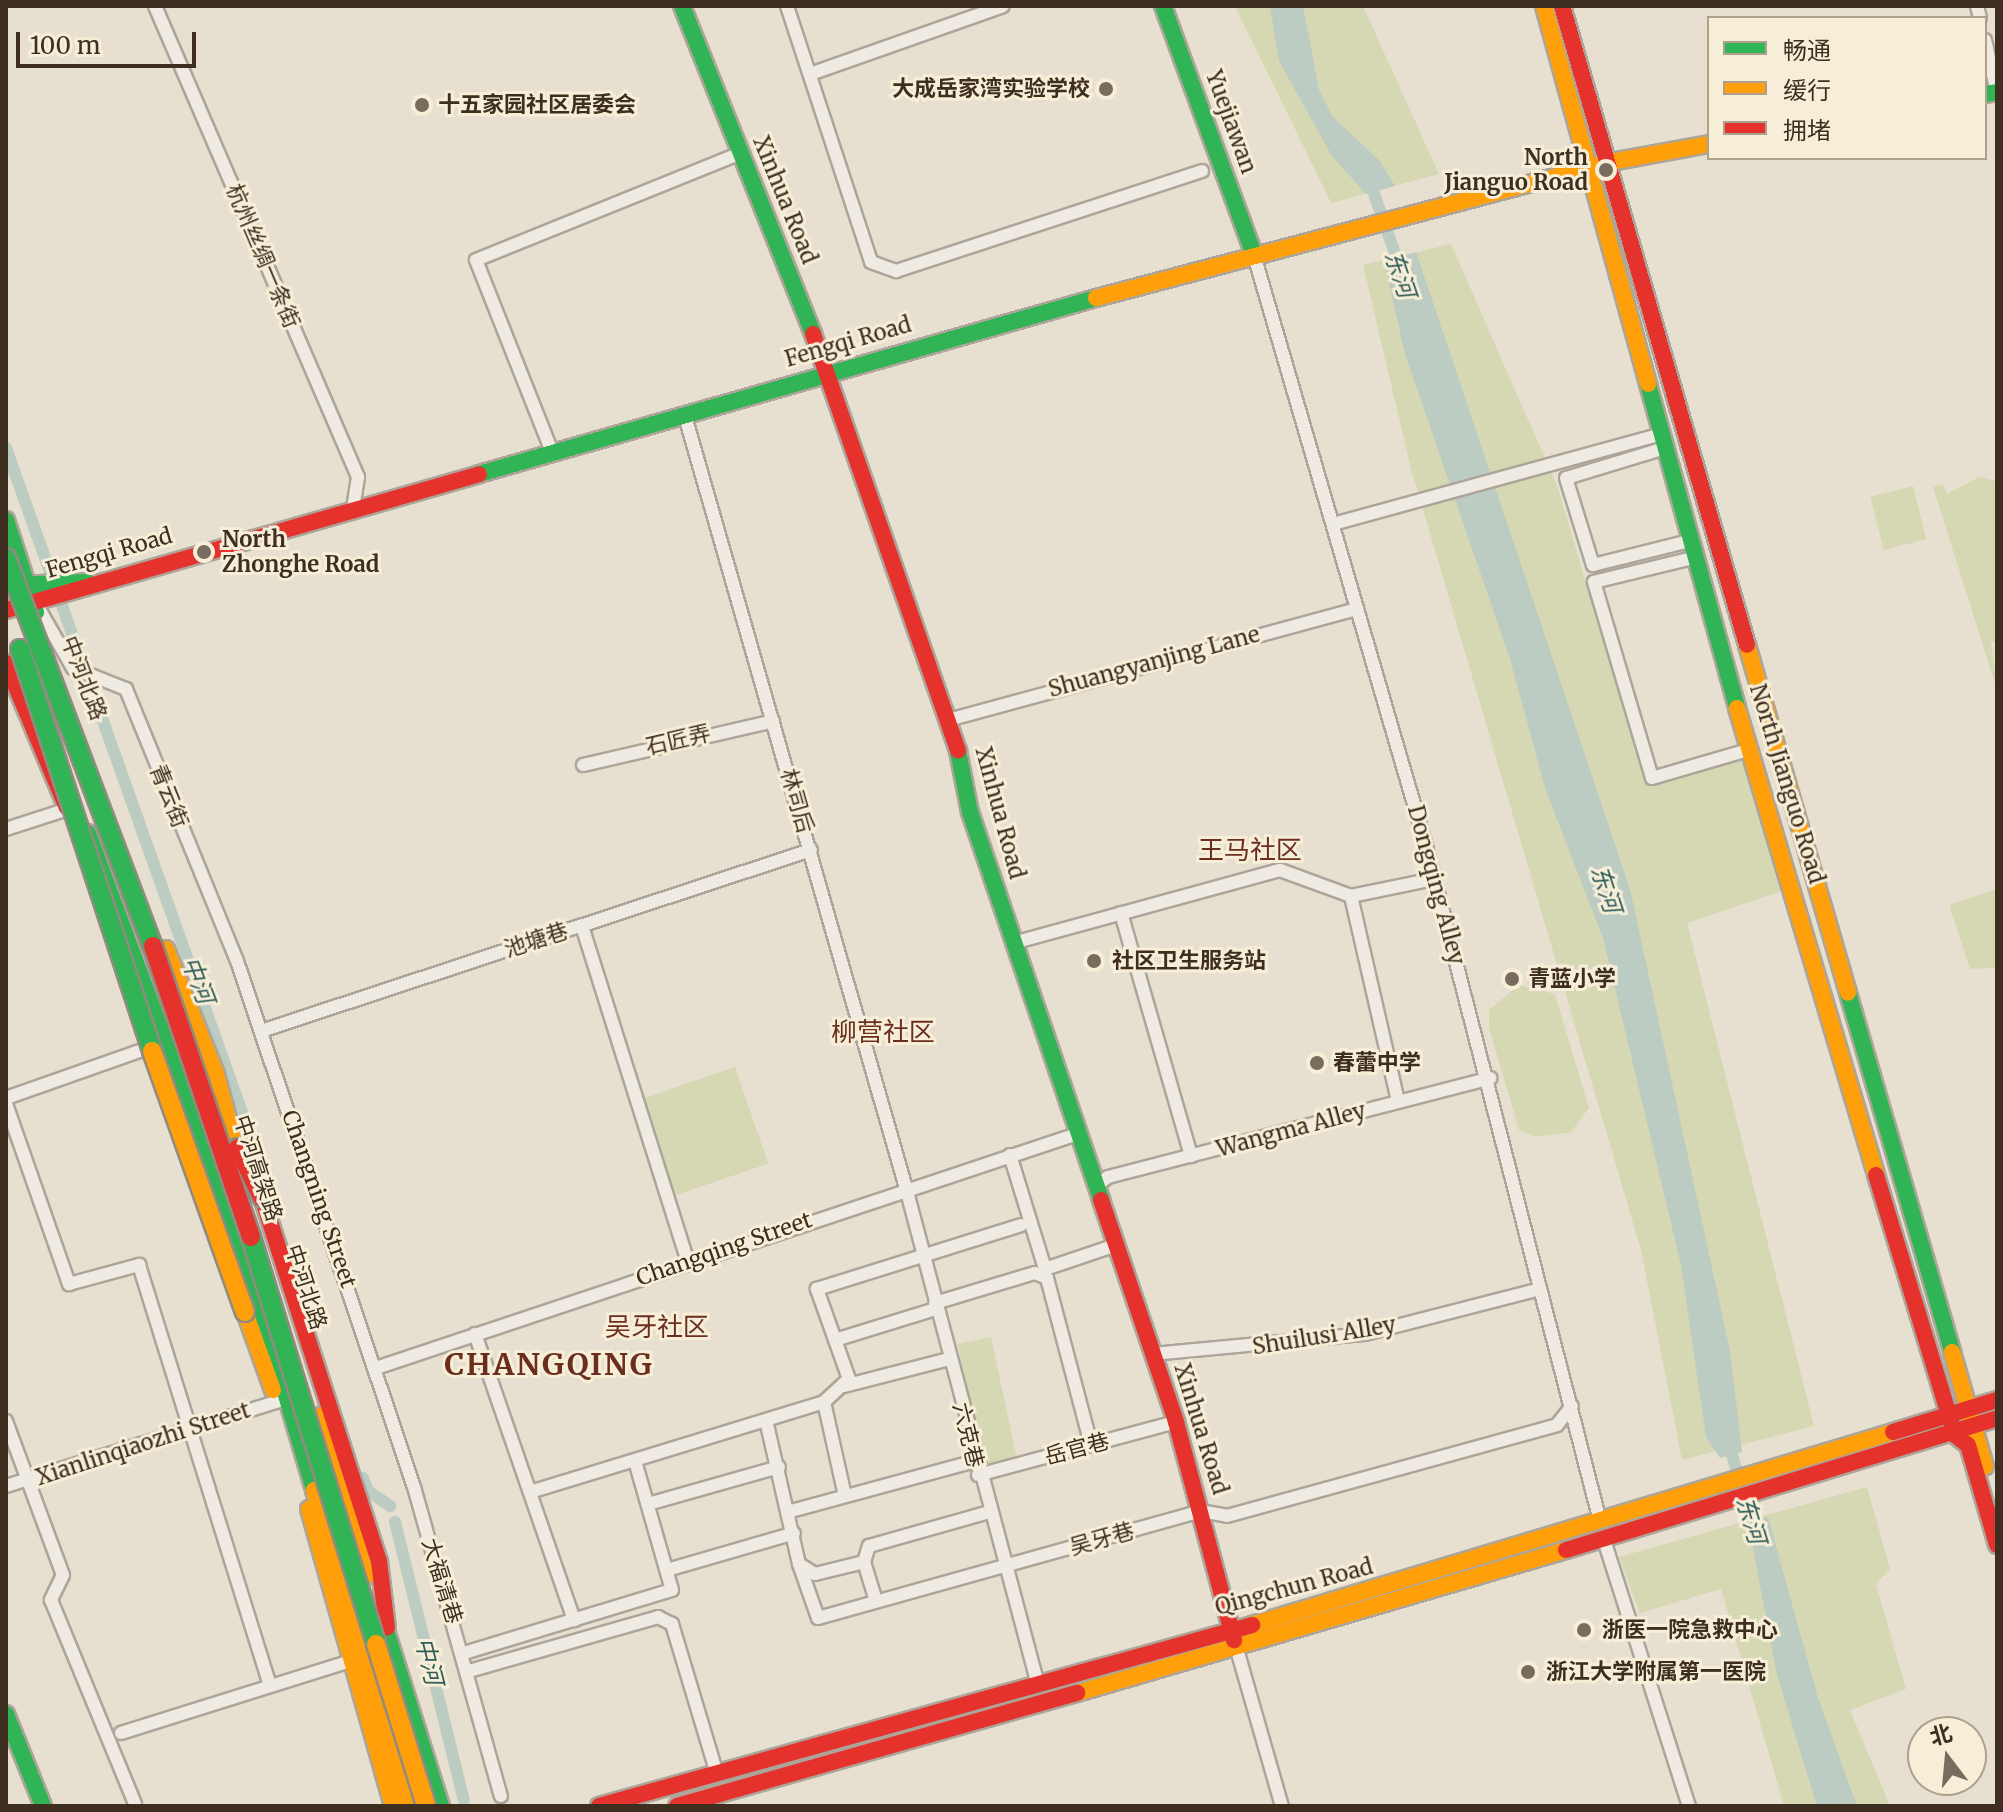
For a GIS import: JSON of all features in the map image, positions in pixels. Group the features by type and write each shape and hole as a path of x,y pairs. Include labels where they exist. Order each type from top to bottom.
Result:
{"main road":[{"name":"Xinhua Road","path":"682,6 828,371 952,719 970,812 1074,1135 1116,1245 1176,1422 1233,1637"},
{"name":"Yuejiawan","path":"1163,6 1254,255"},
{"name":"North Jianguo Road","path":"1544,6 1603,165 1664,441 1748,750 1955,1435 1968,1445 1997,1545"},
{"name":"North Jianguo Road","path":"1562,6 1603,165 1997,1510"},
{"name":"Fengqi Road","path":"6,608 45,588 92,583 685,416 828,371 1254,255 1603,165 1707,144"},
{"name":"中河北路","path":"6,520 45,588 47,653 216,1074 441,1806"},
{"name":"中河高架路","path":"6,558 198,1064 426,1806"},
{"path":"6,587 45,588"},
{"name":"中河高架路","path":"6,608 246,1260 408,1806"},
{"path":"6,663 68,809 223,1221 279,1401 393,1806"},
{"path":"66,772 94,889 279,1401"},
{"path":"198,1064 262,1197 379,1561 387,1628"},
{"name":"Qingchun Road","path":"599,1806 1037,1681 1233,1637 1724,1506 1955,1435 1997,1400"},
{"name":"Qingchun Road","path":"677,1806 1950,1416 1997,1418"},
{"path":"6,1714 43,1806"}],"street":[{"name":"杭州丝绸一条街","path":"155,6 358,477 353,508"},
{"path":"787,6 813,73 871,262 896,271 1202,171"},
{"path":"813,73 1003,6"},
{"path":"1987,49 1997,92"},
{"path":"552,452 476,260 741,153"},
{"name":"Dongqing Alley","path":"1254,255 1490,1078 1600,1521"},
{"name":"林司后","path":"685,416 906,1188"},
{"path":"1333,524 1664,441"},
{"path":"1664,441 1566,478 1593,565 1695,548"},
{"path":"1695,548 1594,582 1652,778 1748,750"},
{"name":"青云街","path":"45,588 73,668 126,689 261,1031"},
{"name":"Shuangyanjing Lane","path":"952,719 1357,609"},
{"name":"石匠弄","path":"583,765 773,721"},
{"path":"6,829 68,809"},
{"name":"池塘巷","path":"261,1031 811,850"},
{"path":"1013,943 1280,870 1351,896 1434,879"},
{"path":"1351,896 1398,1102"},
{"path":"1121,913 1191,1156"},
{"path":"582,926 688,1262"},
{"name":"Changning Street","path":"261,1031 376,1368"},
{"path":"157,1045 6,1101 69,1284 139,1265 269,1682"},
{"name":"Wangma Alley","path":"1095,1187 1108,1177 1490,1078"},
{"name":"Changqing Street","path":"376,1368 906,1188 1074,1135"},
{"path":"1010,1155 1045,1269 1116,1245"},
{"name":"六克巷","path":"906,1188 978,1475 1037,1681"},
{"path":"530,1492 824,1402 849,1379 817,1289 922,1253 1021,1225"},
{"path":"835,1340 1035,1273 1047,1278 1091,1445"},
{"name":"Shuilusi Alley","path":"1153,1354 1365,1334 1540,1289"},
{"path":"475,1334 574,1620"},
{"path":"843,1386 949,1359"},
{"name":"大福清巷","path":"376,1368 464,1653 501,1796"},
{"name":"Xianlinqiaozhi Street","path":"6,1486 190,1432 279,1401"},
{"path":"824,1402 845,1496"},
{"name":"吴牙巷","path":"799,1564 818,1618 1200,1511 1227,1516 1557,1425 1572,1406"},
{"path":"766,1420 791,1511 799,1564 815,1574 864,1562"},
{"path":"6,1421 32,1480 63,1575 51,1600 135,1804"},
{"name":"岳官巷","path":"978,1475 1176,1422"},
{"path":"464,1653 672,1590 635,1461"},
{"path":"791,1511 975,1461"},
{"path":"648,1504 779,1467"},
{"path":"876,1601 864,1562 869,1546 989,1512"},
{"path":"667,1570 794,1533"},
{"path":"1604,1540 1689,1806"},
{"path":"469,1671 658,1617 672,1624 717,1774"},
{"path":"1233,1637 1282,1806"},
{"path":"121,1733 269,1682 351,1661"}],"green space":[{"path":"1235,6 1363,6 1439,174 1331,203"},
{"path":"1451,244 1558,488 1644,780 1748,750 1793,887 1687,923 1814,1426 1682,1460 1641,1250 1411,469 1363,265"},
{"path":"1979,477 1997,481 1997,642 1991,641 1997,690 1933,487 1943,484 1947,494"},
{"path":"1913,486 1926,539 1884,550 1870,497"},
{"path":"1997,889 1997,968 1970,969 1949,905"},
{"path":"1519,985 1555,994 1589,1108 1571,1132 1535,1137 1519,1130 1489,1028 1489,1010"},
{"path":"735,1067 768,1163 670,1197 637,1101"},
{"path":"991,1337 1017,1457 983,1464 958,1344"},
{"path":"1867,1487 1890,1569 1876,1584 1906,1689 1850,1710 1890,1806 1784,1806 1721,1589 1640,1613 1619,1557"}],"water":[{"path":"1270,6 1303,6 1319,90 1333,117 1379,160 1395,186 1366,194 1332,156 1279,61"},
{"path":"1416,252 1630,889 1730,1351 1742,1452 1720,1458 1706,1437 1681,1265 1603,938 1546,791 1510,659 1405,354 1384,261"},
{"path":"1768,1517 1818,1698 1857,1806 1817,1806 1777,1675 1748,1522"}],"waterway":[{"name":"东河","path":"1368,177 1402,273"},
{"name":"中河","path":"6,448 271,1194"},
{"name":"东河","path":"1728,1441 1755,1534"},
{"name":"中河","path":"363,1478 368,1491 390,1506"},
{"name":"中河","path":"395,1522 464,1800"}],"traffic: fast":[{"path":"682,6 813,334"},
{"path":"1163,6 1254,255"},
{"path":"1987,94 1997,92"},
{"path":"479,474 1096,298"},
{"path":"1648,384 1737,708"},
{"path":"6,520 36,612"},
{"path":"6,558 153,946"},
{"path":"15,585 87,582"},
{"path":"20,649 152,1051"},
{"path":"958,751 970,812 1101,1200"},
{"path":"88,833 246,1260 314,1490"},
{"path":"1848,993 1952,1352"},
{"path":"251,1237 376,1644"},
{"path":"382,1618 441,1806"},
{"path":"6,1714 43,1806"}],"traffic: slow":[{"path":"1544,6 1648,384"},
{"path":"1096,298 1611,162 1707,144"},
{"path":"1747,645 1848,993"},
{"path":"1737,708 1876,1175"},
{"path":"166,949 216,1074 239,1159"},
{"path":"152,1051 245,1312"},
{"path":"245,1312 273,1390"},
{"path":"1952,1352 1985,1466"},
{"path":"322,1415 366,1576"},
{"path":"1252,1625 1893,1432"},
{"path":"314,1490 408,1806"},
{"path":"309,1509 393,1806"},
{"path":"1077,1693 1566,1550"},
{"path":"376,1644 426,1806"}],"traffic: jam":[{"path":"1562,6 1747,645"},
{"path":"813,334 958,751"},
{"path":"6,610 479,474"},
{"path":"6,663 67,808"},
{"path":"153,946 251,1237"},
{"path":"238,1148 262,1197"},
{"path":"1876,1175 1955,1435 1968,1445 1997,1545"},
{"path":"262,1197 379,1561 387,1628"},
{"path":"1101,1200 1176,1422 1234,1640"},
{"path":"1893,1432 1997,1400"},
{"path":"1566,1550 1997,1418"},
{"path":"599,1806 1252,1625"},
{"path":"677,1806 1077,1693"}],"place":[{"name":"大成岳家湾实验学校","path":"1106,89"},
{"name":"十五家园社区居委会","path":"422,105"},
{"name":"North Jianguo Road","path":"1606,170"},
{"name":"North Zhonghe Road","path":"204,552"},
{"name":"社区卫生服务站","path":"1094,961"},
{"name":"青蓝小学","path":"1512,979"},
{"name":"春蕾中学","path":"1317,1063"},
{"name":"浙医一院急救中心","path":"1584,1630"},
{"name":"浙江大学附属第一医院","path":"1528,1672"}],"district":[{"name":"王马社区","path":"1250,850"},
{"name":"柳营社区","path":"883,1032"},
{"name":"吴牙社区","path":"657,1327"},
{"name":"CHANGQING","path":"549,1364"}]}
